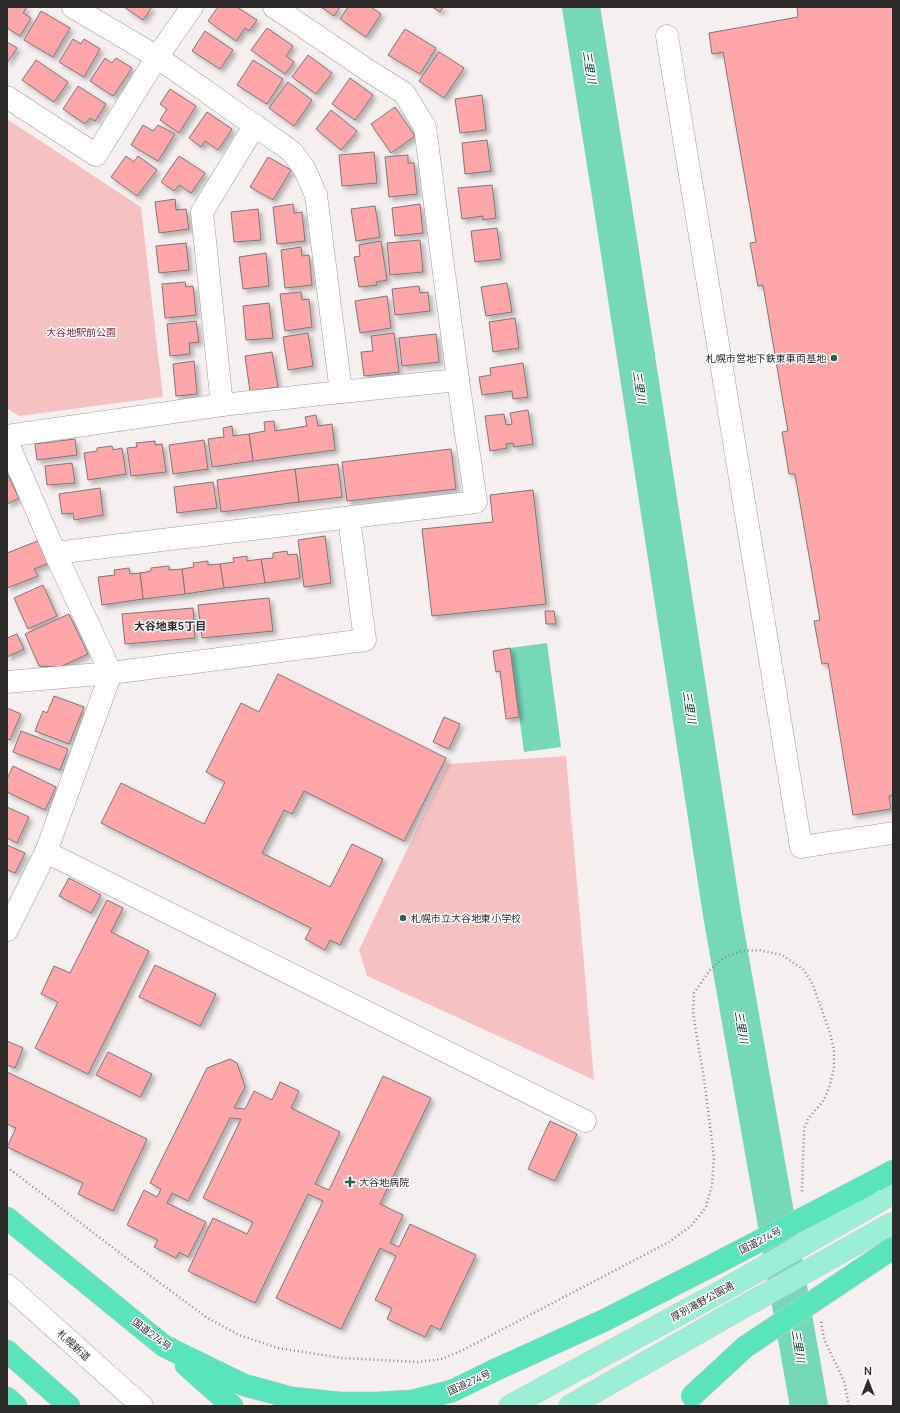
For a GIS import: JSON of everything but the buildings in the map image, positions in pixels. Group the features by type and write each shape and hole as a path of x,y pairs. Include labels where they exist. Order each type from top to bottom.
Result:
{"highway":[{"name":"国道274号","path":"7,1218 164,1346 244,1385 292,1398 340,1403 376,1403 412,1401 452,1392 495,1370 605,1320 717,1263 880,1192 893,1171"},
{"path":"688,1401 744,1347 893,1248"},
{"path":"164,1346 232,1406"},
{"path":"7,1351 69,1406"},
{"path":"7,1398 16,1406"}],"main road":[{"name":"厚別滝野公園通","path":"510,1406 724,1290 880,1192"},
{"path":"571,1406 893,1223"}],"street":[{"path":"73,7 157,57 255,125 291,151 304,168 316,195 341,392"},
{"path":"7,97 96,155 157,57 192,7"},
{"path":"55,553 476,502 424,127 404,93 274,7"},
{"path":"667,36 801,847 893,833"},
{"path":"222,406 202,212 255,125"},
{"path":"7,436 222,406 458,380"},
{"path":"7,442 55,553 111,673 46,852 7,930"},
{"path":"7,682 111,673 365,640 349,518"},
{"path":"46,852 584,1121"},
{"name":"札幌新道","path":"7,1285 142,1406"}],"path":[{"path":"7,1167 206,1317 240,1335 278,1348 342,1358 418,1362 442,1359 463,1350 670,1242 691,1226 706,1207 712,1185 714,1158 704,1078 693,1014 694,993 710,970 723,958 742,951 759,950 782,955 804,970"}],"green space":[{"name":"大谷地駅前公園","path":"7,119 141,207 163,397 19,416 8,409"},
{"path":"566,756 594,1080 367,976 359,950 448,764"}],"shaded area":[{"path":"547,643 561,747 524,752 510,648"}],"waterway":[{"name":"三里川","path":"581,7 722,914 809,1406"}],"place":[{"name":"札幌市営地下鉄東車両基地","path":"834,358"},
{"name":"札幌市立大谷地東小学校","path":"403,918"},
{"name":"大谷地病院","path":"350,1182"}],"district":[{"name":"大谷地東5丁目","path":"170,625"}]}
